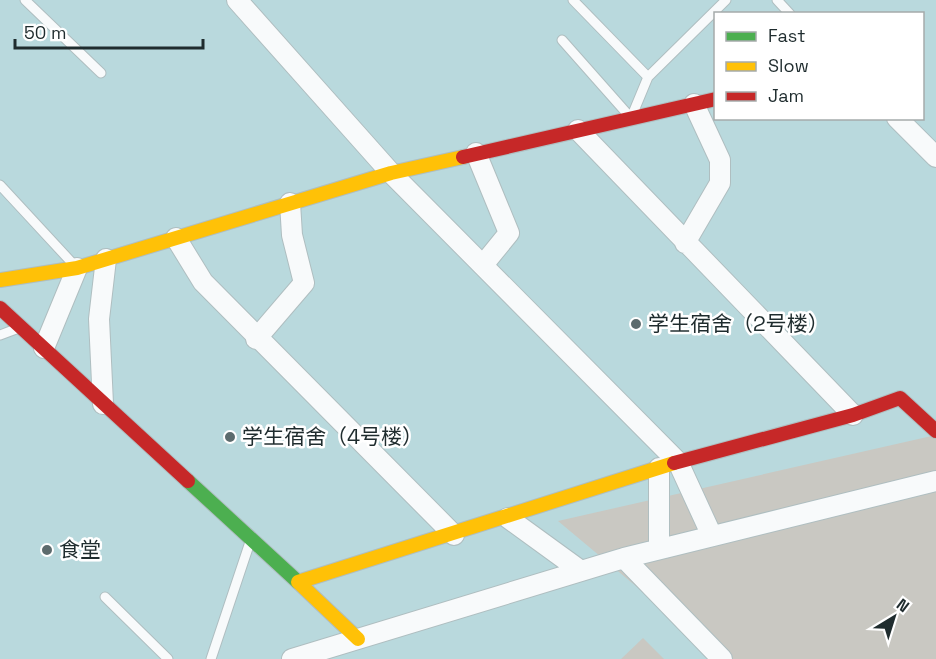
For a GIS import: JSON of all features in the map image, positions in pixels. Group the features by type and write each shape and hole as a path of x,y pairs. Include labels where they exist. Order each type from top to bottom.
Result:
{"street":[{"path":"237,0 391,173 678,462 712,536"},
{"path":"0,280 77,268 391,173 714,99"},
{"path":"685,243 720,183 720,160 694,104"},
{"path":"899,120 936,157"},
{"path":"578,130 853,415"},
{"path":"476,153 509,232 483,265"},
{"path":"256,339 304,283 292,235 290,203"},
{"path":"176,238 202,282 256,339 454,535"},
{"path":"103,404 99,318 106,259"},
{"path":"44,348 77,268"},
{"path":"0,308 358,639"},
{"path":"298,582 508,518 658,468 853,415 900,398 936,431"},
{"path":"658,468 658,549"},
{"path":"292,659 624,558 936,481"},
{"path":"508,518 581,571"},
{"path":"624,558 722,659"}],"lane":[{"path":"25,0 101,73"},
{"path":"573,0 648,76"},
{"path":"562,40 631,118 648,76 726,0"},
{"path":"777,0 788,12"},
{"path":"0,185 77,268"},
{"path":"0,335 21,327"},
{"path":"211,659 251,539"},
{"path":"105,597 168,659"}],"shaded area":[{"path":"0,0 936,0 936,659 0,659"},
{"path":"936,435 936,659 723,659 558,521"},
{"path":"643,638 664,659 621,659"}],"traffic: fast":[{"path":"188,481 298,582"}],"traffic: slow":[{"path":"0,280 77,268 391,173 463,157"},
{"path":"358,639 298,582 674,463"}],"traffic: jam":[{"path":"463,157 714,99"},
{"path":"0,308 188,481"},
{"path":"674,463 853,415 900,398 936,431"}],"place":[{"name":"学生宿舍（2号楼）","path":"636,324"},
{"name":"学生宿舍（4号楼）","path":"230,437"},
{"name":"食堂","path":"47,550"}]}
